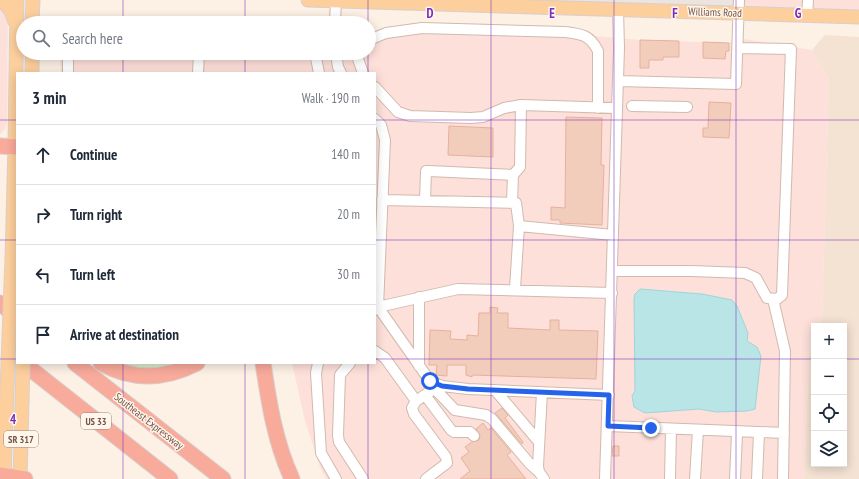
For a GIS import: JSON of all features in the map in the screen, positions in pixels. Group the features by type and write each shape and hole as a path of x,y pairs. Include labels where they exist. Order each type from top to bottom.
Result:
{"highway":[{"path":"0,146 16,147"},
{"path":"0,292 16,303"},
{"path":"0,304 16,316"},
{"path":"0,345 16,358"},
{"name":"US 33","path":"24,364 170,479"},
{"name":"Southeast Expressway","path":"77,364 222,479"},
{"path":"103,364 123,373 148,376 172,373 194,364"},
{"path":"263,364 268,400 279,446 292,479"},
{"path":"3,476 21,478"}],"main road":[{"path":"2,0 11,11 16,29"},
{"name":"SR 317","path":"17,0 17,16"},
{"path":"32,16 33,0"},
{"name":"Williams Road","path":"308,0 859,17"},
{"name":"SR 317","path":"17,60 17,72"},
{"path":"32,60 32,72"},
{"name":"SR 317","path":"3,476 16,147"},
{"name":"SR 317","path":"21,478 23,364"}],"street":[{"path":"336,0 336,16"},
{"path":"618,81 736,84 739,0"},
{"path":"807,16 808,0"},
{"path":"605,479 608,426 616,108 618,81 618,9"},
{"path":"376,37 386,33 422,28 565,32 583,34 594,44 598,51 598,108"},
{"path":"612,271 692,271 745,273 756,278 767,298 773,300 782,295 791,50 738,48"},
{"path":"68,60 68,72"},
{"path":"198,72 199,60"},
{"path":"316,60 319,72"},
{"path":"337,60 340,72"},
{"path":"360,60 363,72"},
{"path":"376,87 398,112 410,116 483,117 504,108 521,105 616,108"},
{"path":"512,203 513,175 520,167 521,105"},
{"path":"632,106 686,107"},
{"path":"376,119 380,125 385,140 382,200 378,218 377,309 430,381 437,387 455,410 486,415 542,476"},
{"path":"425,201 426,171 513,175"},
{"path":"382,200 516,203 519,226 515,289"},
{"path":"519,226 613,235"},
{"path":"377,309 450,289 515,289 612,293"},
{"path":"419,366 420,297"},
{"path":"773,300 785,351 783,479"},
{"path":"376,352 385,358 416,401"},
{"path":"318,364 316,373 321,454 336,479"},
{"path":"349,364 340,375 338,435 339,442 363,479"},
{"path":"426,479 437,476 447,463 446,457 414,414 412,408 416,401 437,387 609,395"},
{"path":"495,390 539,442"},
{"path":"542,392 539,442 542,476"},
{"path":"425,395 451,430 454,432 470,432 474,436"},
{"path":"608,426 784,433"},
{"path":"670,479 672,429"},
{"path":"695,479 698,430"},
{"path":"734,432 737,434 735,479"},
{"path":"757,479 759,432"}],"shaded area":[{"path":"0,0 8,0 7,122 5,129 0,134"},
{"path":"336,0 739,0 738,13"},
{"path":"740,0 859,0 859,12 740,9"},
{"path":"406,29 583,35 640,40 729,43 738,38 812,50 829,79 822,319 817,323 811,323 804,479 326,479 320,467 305,421 292,364 376,364 376,72 61,72 60,60 376,60 376,38"},
{"path":"825,35 859,37 859,479 804,479 811,332 811,467 847,467 847,323 819,323 822,319 829,79 812,50"}],"green space":[{"path":"117,364 182,364 161,372"}],"water":[{"path":"640,289 702,294 732,300 737,306 748,333 747,341 757,347 761,356 755,409 747,411 716,412 699,409 645,413 634,407 632,396 635,391 634,299 635,294"}],"building":[{"path":"640,40 679,41 679,57 663,57 663,60 649,60 649,68 640,68"},
{"path":"703,42 729,43 729,51 726,51 725,59 703,58"},
{"path":"709,102 731,103 729,138 703,137 703,128 708,128"},
{"path":"566,117 602,118 601,165 604,165 602,225 560,223 560,220 551,220 551,207 565,208"},
{"path":"449,126 493,128 493,157 448,155"},
{"path":"490,307 498,308 497,313 508,313 508,328 550,330 550,320 559,320 559,330 598,331 596,379 472,375 472,377 466,375 466,365 447,365 447,376 436,375 437,365 429,365 430,330 451,331 450,339 467,340 467,335 478,336 479,313 490,313"},
{"path":"502,408 508,415 505,418 523,442 522,444 495,413"},
{"path":"483,423 488,430 491,428 511,452 507,455 526,479 460,479 470,471 461,458 469,452 465,447 472,442 479,440 480,435 476,429"},
{"path":"613,446 619,446 619,456 612,456"}],"route":[{"path":"430,381 442,386 468,389 609,395 608,426 651,428"}]}
